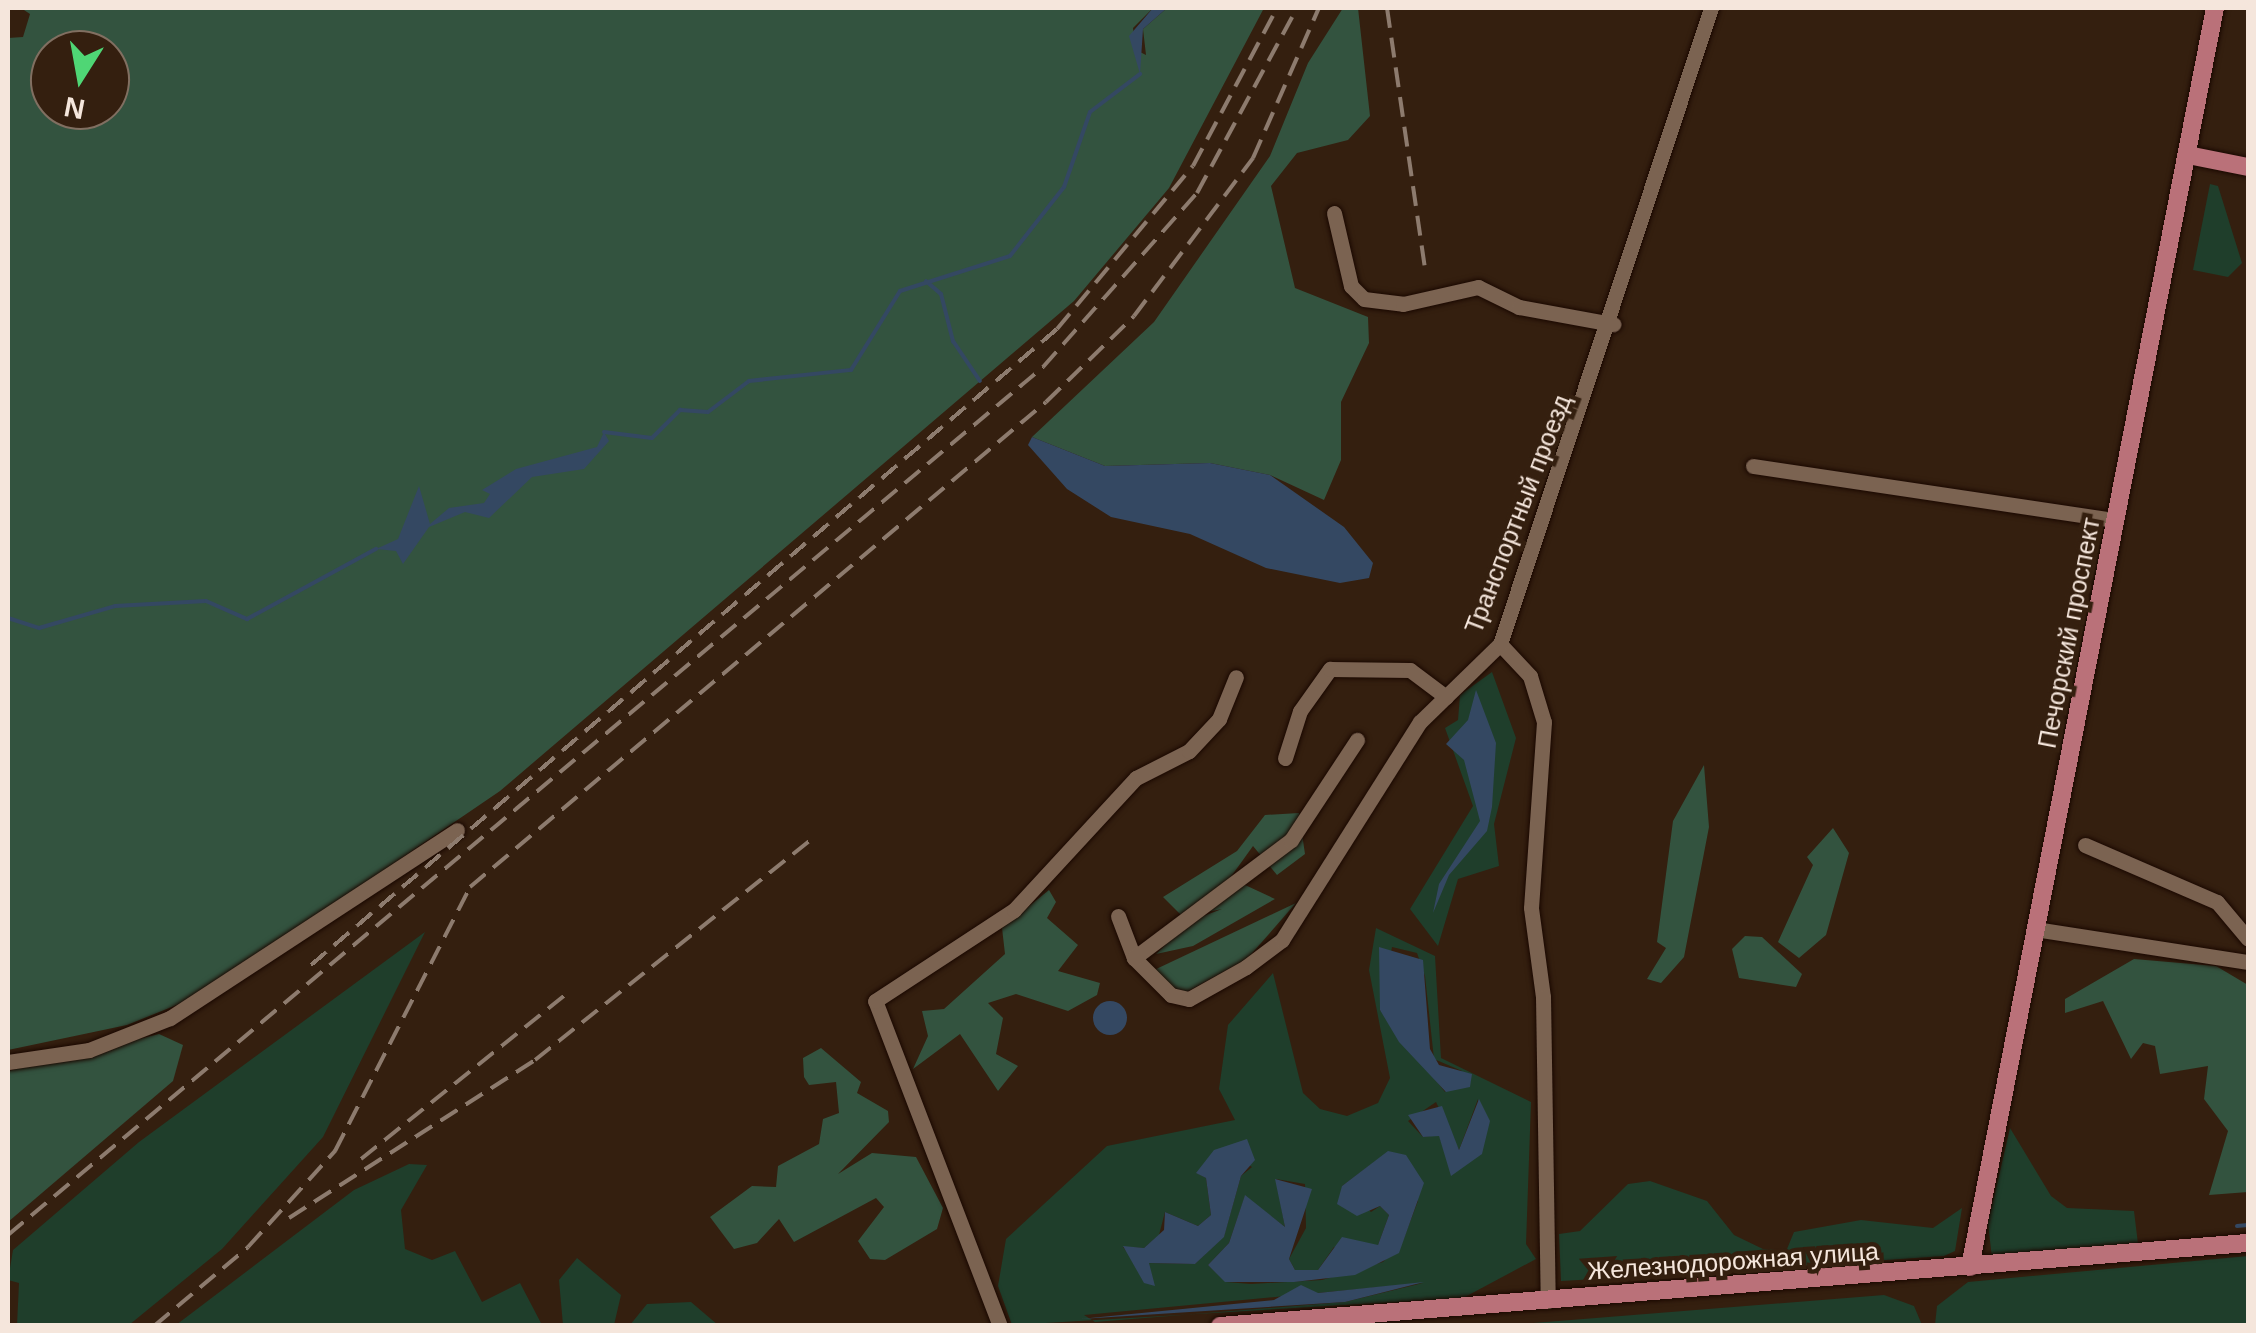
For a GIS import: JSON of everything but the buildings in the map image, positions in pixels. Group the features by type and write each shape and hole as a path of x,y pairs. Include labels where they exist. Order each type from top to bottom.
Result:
{"main road":[{"name":"Печорский проспект","path":"1970,1267 2215,8"},
{"path":"2188,155 2248,167"},
{"name":"Железнодорожная улица","path":"1220,1326 2248,1243"}],"street":[{"name":"Транспортный проезд","path":"1134,958 1189,1000 1282,940 1420,722 1500,644 1614,324 1711,8"},
{"path":"1334,213 1351,286 1364,298 1403,304 1478,287 1519,307 1614,324"},
{"path":"1753,466 2116,520"},
{"path":"1500,644 1530,676 1544,722 1530,908 1544,996 1548,1300"},
{"path":"1285,758 1300,711 1330,670 1410,670 1446,696"},
{"path":"1000,1326 875,1001 1014,910 1136,778 1189,751 1219,719 1236,676"},
{"path":"1118,916 1134,958 1283,848 1357,740"},
{"path":"8,1062 89,1050 170,1018 458,830"},
{"path":"2085,845 2216,902 2248,940"},
{"path":"2035,929 2248,962"}],"green space":[{"path":"21,8 1153,8 1133,28 1136,50 1146,55 1143,29 1167,8 1264,8 1169,188 1074,301 500,791 199,996 127,1025 8,1050 8,38 23,37 30,14"},
{"path":"1343,8 1358,8 1370,116 1348,140 1297,153 1271,186 1295,288 1368,317 1369,343 1341,402 1341,460 1324,500 1270,475 1210,463 1105,466 1032,437 1154,322 1270,156 1308,63"},
{"path":"2210,184 2218,186 2242,263 2228,277 2193,270"},
{"path":"1492,672 1516,738 1494,824 1499,866 1458,879 1438,946 1410,909 1473,806 1445,728 1458,720 1460,695"},
{"path":"1704,765 1709,827 1684,957 1661,983 1647,979 1666,948 1657,942 1673,821"},
{"path":"1299,813 1305,854 1277,875 1253,846 1230,878 1275,899 1193,946 1156,954 1190,921 1222,909 1183,917 1163,897 1237,851 1265,815"},
{"path":"1833,828 1849,853 1826,935 1799,958 1778,942 1813,865 1807,857"},
{"path":"1049,890 1056,902 1047,918 1078,945 1058,971 1100,983 1097,995 1068,1011 1016,994 988,1003 1003,1018 996,1054 1018,1066 998,1091 960,1034 913,1069 928,1036 922,1011 944,1009 1005,954 1002,928"},
{"path":"1296,903 1247,959 1183,994 1152,971"},
{"path":"1376,928 1435,956 1441,1058 1531,1102 1526,1244 1536,1259 1463,1298 1193,1314 1345,1302 1423,1283 1084,1315 1092,1320 1012,1325 998,1286 1006,1239 1107,1146 1235,1120 1219,1089 1228,1025 1273,973 1303,1093 1320,1109 1347,1116 1378,1103 1390,1078 1369,970","holes":["1392,947 1417,953 1425,976 1434,1059 1462,1071 1445,1092 1380,1010","1478,1099 1483,1141 1451,1171 1439,1135 1423,1137 1408,1121 1436,1102 1459,1150","1224,1150 1252,1167 1241,1176 1224,1236 1195,1264 1148,1263 1153,1285 1123,1247 1144,1248 1159,1235 1165,1212 1198,1226 1211,1215 1206,1178 1197,1173","1377,1160 1418,1201 1402,1243 1383,1262 1322,1280 1251,1284 1226,1282 1208,1265 1229,1243 1245,1196 1285,1227 1276,1179 1305,1184 1306,1228 1289,1259 1295,1270 1318,1270 1334,1247 1378,1245 1389,1215 1380,1206 1371,1212 1342,1186"]},
{"path":"425,932 323,1137 222,1249 129,1325 17,1325 19,1283 8,1280 13,1250 139,1142"},
{"path":"1745,936 1762,937 1802,974 1796,987 1739,978 1732,949"},
{"path":"2134,959 2216,966 2248,985 2248,1192 2209,1195 2228,1131 2204,1099 2208,1066 2160,1074 2155,1046 2143,1043 2131,1059 2103,1001 2065,1013 2065,999"},
{"path":"159,1034 183,1045 173,1081 8,1222 8,1071"},
{"path":"821,1048 861,1082 857,1093 888,1111 889,1122 838,1174 872,1153 916,1157 943,1208 937,1229 885,1260 870,1259 858,1241 884,1207 876,1198 794,1242 779,1219 757,1243 734,1249 710,1217 752,1186 776,1187 778,1166 819,1144 823,1119 839,1113 836,1082 809,1085 804,1077 803,1058"},
{"path":"2010,1128 2051,1196 2067,1208 2134,1211 2138,1244 1992,1258 1988,1223"},
{"path":"409,1164 427,1165 401,1210 405,1249 432,1260 455,1251 482,1302 520,1283 542,1325 176,1325 354,1190"},
{"path":"1650,1181 1707,1201 1734,1235 1763,1249 1787,1249 1794,1232 1861,1220 1933,1228 1962,1208 1955,1251 1944,1256 1686,1274 1661,1267 1649,1276 1561,1281 1559,1234 1580,1231 1628,1184"},
{"path":"2248,1256 2248,1325 1935,1325 1937,1306 1968,1282"},
{"path":"577,1258 621,1295 614,1325 563,1325 559,1280"},
{"path":"1884,1295 1914,1306 1922,1325 1509,1325"},
{"path":"691,1302 718,1325 630,1325 647,1304"}],"water":[{"path":"1153,8 1167,8 1143,29 1140,74 1129,36"},
{"path":"604,432 609,441 584,469 532,477 489,518 465,512 429,527 403,564 396,551 376,549 398,539 419,486 430,524 449,508 484,503 490,494 482,490 516,469 597,447"},
{"path":"1032,437 1105,466 1210,463 1270,475 1344,527 1373,563 1369,578 1340,583 1266,568 1190,534 1111,517 1067,489 1028,445"},
{"path":"1476,690 1496,743 1492,807 1487,831 1449,875 1433,913 1439,884 1480,821 1464,760 1446,744 1468,720"},
{"path":"1379,947 1423,960 1430,1049 1439,1065 1472,1074 1470,1087 1446,1092 1399,1042 1380,1010"},
{"path":"1110,1001 1122,1006 1127,1018 1122,1030 1110,1035 1098,1030 1093,1018 1098,1006"},
{"path":"1479,1099 1490,1121 1482,1154 1451,1176 1439,1136 1423,1137 1408,1115 1442,1106 1459,1150"},
{"path":"1247,1139 1255,1160 1241,1176 1224,1237 1195,1264 1149,1263 1155,1286 1144,1283 1123,1246 1144,1248 1164,1230 1165,1212 1198,1226 1211,1215 1206,1178 1196,1173 1214,1150"},
{"path":"1388,1151 1406,1155 1424,1183 1399,1253 1355,1275 1294,1282 1225,1282 1208,1265 1229,1243 1245,1195 1285,1227 1275,1179 1312,1189 1289,1259 1295,1270 1318,1270 1342,1237 1378,1245 1389,1215 1380,1206 1357,1216 1337,1204 1342,1186"},
{"path":"1424,1282 1345,1302 1080,1319 1274,1300 1301,1285 1318,1293"}],"waterway":[{"path":"604,432 652,438 680,410 708,412 749,381 851,370 900,291 1010,256 1064,187 1090,112 1140,74"},
{"path":"926,281 941,294 953,341 980,381"},
{"path":"8,618 39,628 115,606 206,601 247,619 376,549"},
{"path":"2237,1226 2248,1225"}],"railway":[{"path":"311,965 1057,329 1193,166 1277,8"},
{"path":"8,1235 1043,367 1197,193 1297,8"},
{"path":"154,1326 248,1247 335,1151 470,887 1046,402 1134,316 1253,158 1319,8"},
{"path":"1387,8 1425,268"},
{"path":"289,1218 535,1060 811,840"},
{"path":"361,1159 566,994"}]}
